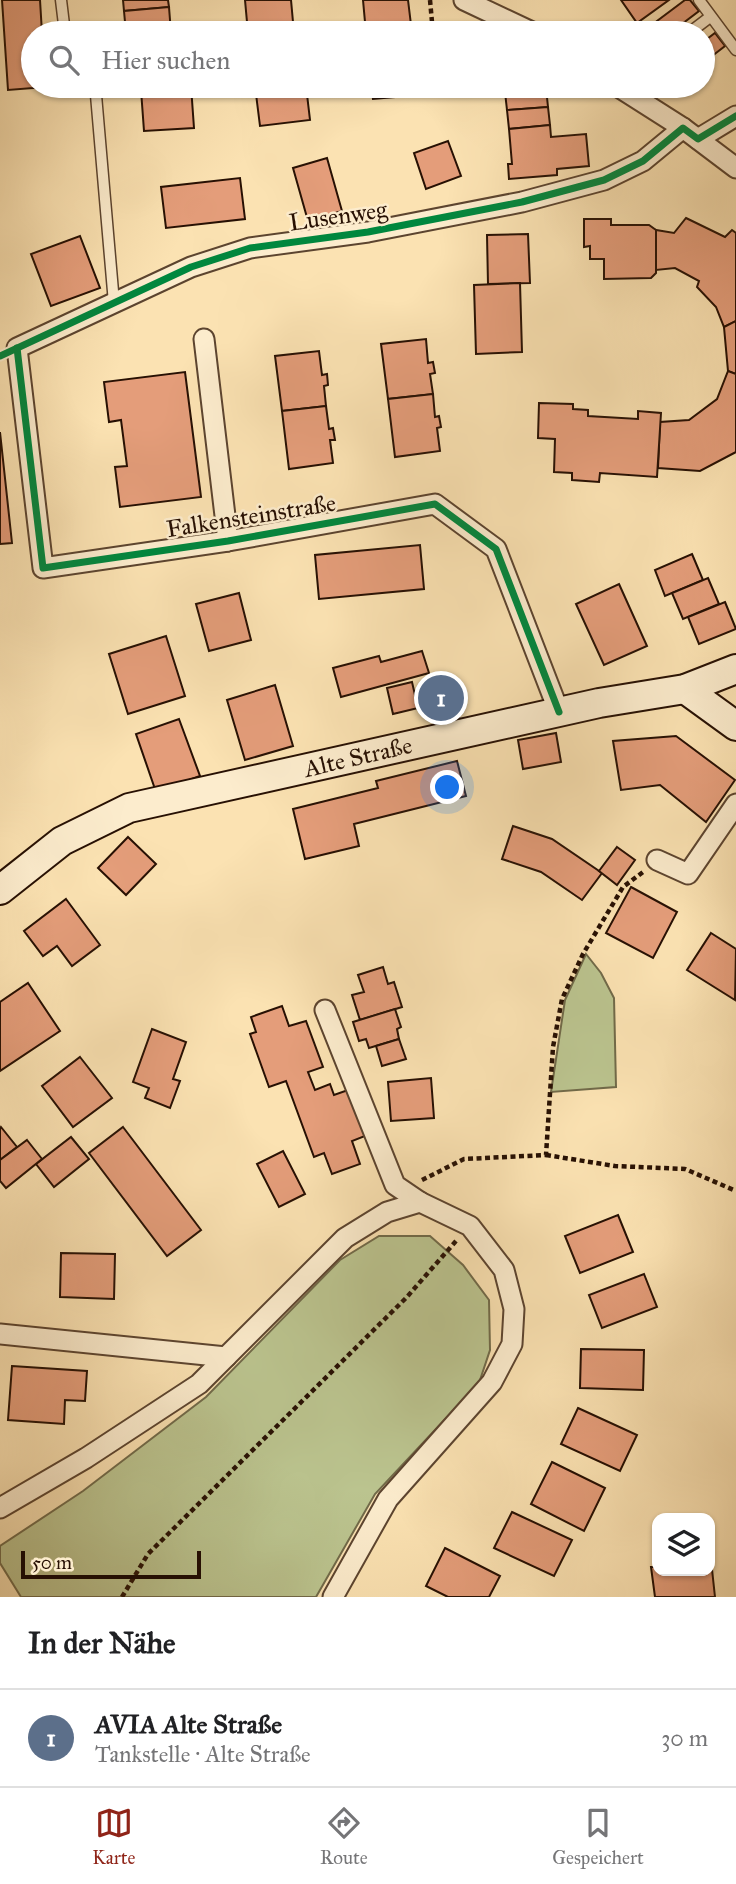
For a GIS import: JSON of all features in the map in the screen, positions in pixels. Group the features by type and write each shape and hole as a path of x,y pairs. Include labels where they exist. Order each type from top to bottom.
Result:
{"street":[{"path":"464,0 509,21"},
{"path":"637,98 691,133 736,168"},
{"name":"Lusenweg","path":"16,348 191,267 250,247 368,232 522,202 604,180 691,133 736,116"},
{"name":"Falkensteinstraße","path":"204,339 228,541"},
{"name":"Falkensteinstraße","path":"16,348 43,568 228,541 435,504 496,549 559,712"},
{"name":"Alte Straße","path":"0,890 62,841 129,808 559,712 685,690 736,669"},
{"path":"685,690 736,726"},
{"path":"657,860 688,874 736,804"},
{"path":"325,1010 395,1185 420,1202 470,1226 503,1270 514,1309 512,1344 492,1382 388,1499 333,1597"},
{"path":"0,1508 86,1458 200,1384 345,1238 387,1212 420,1202"},
{"path":"0,1334 226,1357"}],"lane":[{"path":"61,0 64,21"},
{"path":"699,0 713,21"},
{"path":"705,21 710,17"},
{"path":"715,23 736,50"},
{"path":"96,98 114,303"}],"path":[{"path":"430,0 432,21"},
{"path":"546,1155 553,1047 562,999 583,954 624,887 657,860"},
{"path":"420,1202 422,1179 464,1159 546,1155 615,1166 684,1170 736,1191"},
{"path":"122,1597 148,1554 406,1298 470,1226"}],"green space":[{"path":"586,954 601,973 614,998 616,1087 551,1092 565,1000"},
{"path":"379,1236 430,1236 463,1265 489,1300 490,1350 479,1383 375,1494 316,1597 21,1597 0,1563 0,1546 83,1491 206,1397 340,1260"}],"building":[{"path":"2,0 40,0 41,21 21,21 21,89 8,90"},
{"path":"123,0 168,0 169,7 124,11"},
{"path":"245,0 291,0 293,21 247,21"},
{"path":"363,0 408,0 411,21 365,21"},
{"path":"621,0 669,0 640,21 636,21"},
{"path":"685,0 690,0 699,11 686,21 657,21"},
{"path":"169,7 170,21 125,21 124,11"},
{"path":"715,33 725,46 715,54"},
{"path":"142,98 192,98 194,128 144,131"},
{"path":"256,98 307,98 310,120 260,126"},
{"path":"506,98 547,98 548,107 507,110"},
{"path":"548,107 550,125 509,129 507,110"},
{"path":"550,125 551,137 586,134 589,166 557,169 557,175 509,179 508,164 512,164 509,129"},
{"path":"448,141 461,176 426,189 414,153"},
{"path":"327,158 342,211 308,221 293,168"},
{"path":"240,178 245,219 166,228 161,187"},
{"path":"686,218 725,237 732,230 736,233 736,321 724,327 716,307 697,287 699,281 675,268 656,270 656,230 674,233"},
{"path":"584,219 611,219 611,225 649,225 656,230 656,273 651,278 604,279 604,259 590,259 590,246 584,247"},
{"path":"528,234 530,283 488,284 487,235"},
{"path":"80,236 100,288 51,306 31,254"},
{"path":"520,283 522,352 476,354 474,285"},
{"path":"736,321 736,374 728,371 724,327"},
{"path":"426,339 428,363 433,362 435,373 430,374 433,394 388,399 381,344"},
{"path":"319,351 322,375 327,374 328,385 324,386 326,406 282,411 275,356"},
{"path":"728,371 736,374 736,452 700,471 658,468 660,422 689,420 717,399"},
{"path":"185,372 201,497 120,507 115,467 127,466 121,420 109,422 104,382"},
{"path":"433,394 435,417 439,416 441,427 437,428 440,451 395,457 388,399"},
{"path":"539,403 573,404 573,409 588,410 588,416 638,419 638,411 661,413 657,477 600,473 599,482 572,480 572,473 554,472 555,439 538,438"},
{"path":"326,406 329,429 333,428 335,440 330,440 333,463 289,469 282,411"},
{"path":"0,432 12,543 0,544"},
{"path":"420,545 424,589 319,599 315,555"},
{"path":"692,554 703,580 665,596 655,570"},
{"path":"708,578 719,604 683,619 672,593"},
{"path":"619,584 647,646 604,665 576,604"},
{"path":"239,593 251,640 209,651 196,604"},
{"path":"725,602 736,629 699,644 688,617"},
{"path":"166,636 185,696 128,714 109,654"},
{"path":"422,651 429,673 341,697 333,668 379,656 381,662"},
{"path":"412,682 418,708 393,714 387,688"},
{"path":"275,685 293,746 245,760 227,700"},
{"path":"452,691 459,717 434,723 427,698"},
{"path":"179,719 200,776 156,792 136,734"},
{"path":"556,733 561,762 523,769 518,740"},
{"path":"676,736 735,780 706,822 660,785 621,790 613,741"},
{"path":"457,761 466,796 354,824 359,846 305,859 293,809 378,788 376,781"},
{"path":"513,826 552,839 602,873 582,900 541,872 502,859"},
{"path":"128,837 156,864 126,895 98,868"},
{"path":"617,847 635,860 617,885 599,871"},
{"path":"631,887 677,912 653,958 606,933"},
{"path":"66,899 100,945 72,966 57,946 43,956 24,931"},
{"path":"711,933 736,949 735,1000 687,970"},
{"path":"383,967 388,984 394,982 402,1007 360,1020 352,995 364,992 358,975"},
{"path":"28,983 60,1031 0,1071 0,1002"},
{"path":"282,1006 289,1026 306,1021 323,1067 308,1072 315,1090 330,1084 334,1095 348,1090 365,1136 352,1141 360,1164 332,1174 324,1153 314,1157 286,1081 269,1087 250,1034 256,1032 251,1017"},
{"path":"395,1009 401,1027 397,1029 399,1039 369,1048 366,1039 359,1041 353,1022"},
{"path":"152,1029 186,1042 173,1079 180,1081 170,1108 145,1098 149,1088 133,1082"},
{"path":"399,1039 406,1059 382,1066 376,1046"},
{"path":"80,1057 112,1098 73,1127 42,1086"},
{"path":"431,1078 434,1118 391,1121 388,1082"},
{"path":"1,1127 17,1147 0,1160 0,1129"},
{"path":"123,1127 201,1230 167,1256 89,1153"},
{"path":"71,1137 89,1159 54,1187 36,1164"},
{"path":"27,1140 42,1159 6,1188 0,1181 0,1160"},
{"path":"283,1151 305,1194 279,1207 257,1164"},
{"path":"618,1215 633,1252 580,1273 565,1236"},
{"path":"61,1253 115,1254 114,1299 60,1297"},
{"path":"644,1274 657,1307 602,1328 589,1295"},
{"path":"581,1349 644,1350 643,1390 580,1388"},
{"path":"12,1366 87,1371 85,1401 65,1400 64,1424 8,1420"},
{"path":"578,1408 637,1435 620,1471 561,1444"},
{"path":"552,1462 605,1488 584,1531 531,1504"},
{"path":"512,1512 572,1540 554,1576 494,1548"},
{"path":"445,1548 500,1576 489,1597 448,1597 426,1586"},
{"path":"652,1576 713,1576 715,1597 655,1597"}],"cycle path":[{"path":"0,356 191,267 250,248 368,232 522,202 604,180 643,161 683,128 698,139 736,116"},
{"path":"17,348 43,568 228,541 435,504 496,549 559,712"}],"place":[{"name":"AVIA Alte Straße","path":"441,698"}]}
